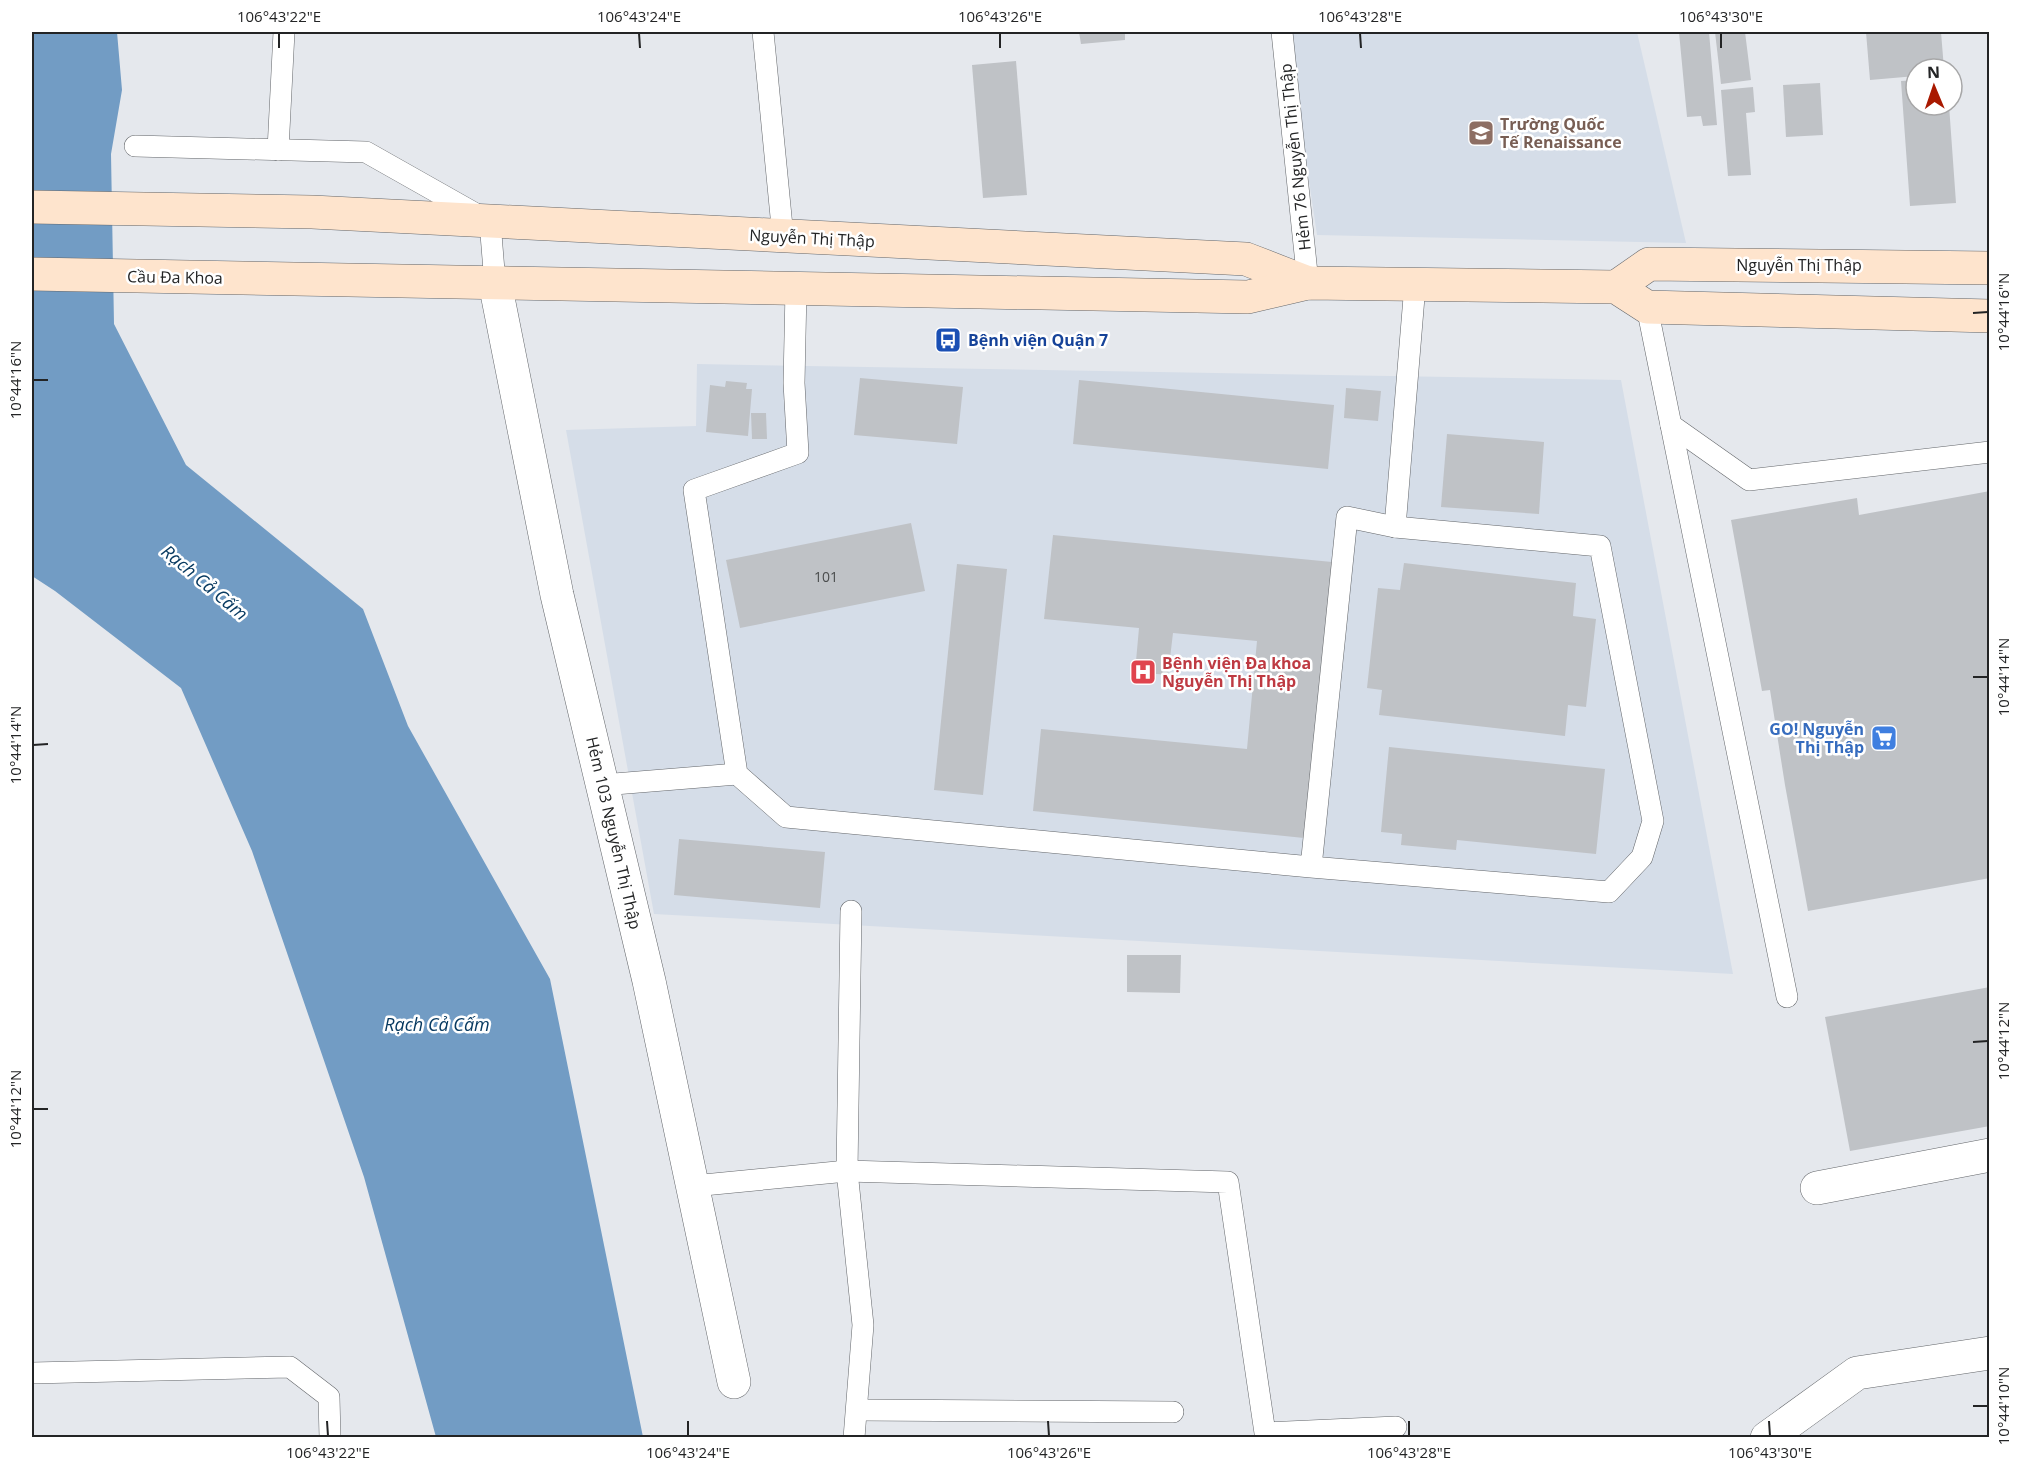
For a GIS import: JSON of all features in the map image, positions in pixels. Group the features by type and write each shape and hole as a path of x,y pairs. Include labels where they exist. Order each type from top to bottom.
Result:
{"main road":[{"name":"Nguyễn Thị Thập","path":"32,207 312,212 1246,259 1308,283"},
{"name":"Nguyễn Thị Thập","path":"318,280 1248,297 1308,283 1616,287 1649,264 1989,268"},
{"name":"Cầu Đa Khoa","path":"32,274 318,280"},
{"path":"1616,287 1647,307 1989,316"}],"street":[{"name":"Hẻm 103 Nguyễn Thị Thập","path":"495,283 557,595 649,981 734,1382"},
{"path":"1817,1188 1989,1155"},
{"path":"1767,1437 1857,1373 1989,1353"}],"lane":[{"path":"278,150 284,32"},
{"path":"763,32 783,237"},
{"name":"Hẻm 76 Nguyễn Thị Thập","path":"1282,32 1308,283"},
{"path":"135,146 366,152 490,222 495,283"},
{"path":"1395,527 1415,285"},
{"path":"796,290 794,383 798,453 694,490 737,774 786,817 1311,867 1609,892 1642,857 1653,821 1600,546 1395,527 1347,517 1311,867"},
{"path":"1647,307 1787,997"},
{"path":"1671,425 1749,480 1989,452"},
{"path":"602,785 737,774"},
{"path":"851,910 847,1171 863,1325 854,1437"},
{"path":"693,1186 847,1171 1228,1182 1265,1433 1396,1427"},
{"path":"32,1373 290,1367 329,1397 330,1437"},
{"path":"856,1410 1173,1412"}],"shaded area":[{"name":"Trường Quốc Tế Renaissance","path":"1287,32 1637,32 1686,243 1317,235"},
{"name":"Bệnh viện Đa khoa Nguyễn Thị Thập","path":"697,364 1621,380 1733,974 654,914 566,430 696,426"}],"water":[{"name":"Rạch Cả Cấm","path":"32,32 117,32 122,90 111,154 114,324 186,465 363,609 408,726 550,979 643,1437 436,1437 364,1177 252,851 181,688 55,591 32,576"}],"building":[{"path":"1079,32 1125,32 1125,40 1081,44"},
{"path":"1679,32 1709,32 1717,125 1703,126 1701,116 1687,117"},
{"path":"1715,32 1745,32 1751,80 1721,84"},
{"path":"1866,32 1941,32 1943,57 1904,57 1904,77 1870,80"},
{"path":"1016,61 1027,195 983,198 972,65"},
{"path":"1901,81 1904,81 1904,117 1950,117 1956,203 1910,206"},
{"path":"1820,83 1823,135 1786,137 1783,85"},
{"path":"1753,87 1755,112 1746,113 1751,175 1728,176 1721,90"},
{"path":"860,378 963,387 957,444 854,435"},
{"path":"1079,380 1334,405 1328,469 1073,444"},
{"path":"726,381 747,383 746,389 752,389 748,436 706,432 710,385 725,387"},
{"path":"1346,388 1381,391 1378,421 1344,418"},
{"path":"751,413 766,413 767,439 752,439"},
{"path":"1447,434 1544,442 1539,514 1441,507"},
{"name":"GO! Nguyễn Thị Thập","path":"1990,491 1990,878 1808,911 1770,690 1762,691 1731,520 1857,498 1859,515"},
{"path":"911,523 925,591 740,628 726,560"},
{"path":"1053,535 1332,562 1304,838 1033,811 1041,729 1247,749 1257,641 1173,633 1168,675 1135,672 1139,628 1044,619"},
{"path":"1404,563 1576,583 1573,616 1596,619 1586,707 1568,705 1565,736 1379,715 1382,690 1367,688 1378,588 1400,590"},
{"path":"957,564 1007,569 983,795 934,790"},
{"path":"1389,747 1605,769 1596,854 1457,840 1456,850 1401,845 1402,834 1381,832"},
{"path":"679,839 825,852 820,908 674,895"},
{"path":"1127,955 1181,955 1180,993 1127,992"},
{"path":"1990,987 1990,1126 1850,1151 1825,1017"}],"place":[{"name":"Trường Quốc Tế Renaissance","path":"1481,133"},
{"name":"Bệnh viện Quận 7","path":"948,340"},
{"name":"Bệnh viện Đa khoa Nguyễn Thị Thập","path":"1143,672"},
{"name":"GO! Nguyễn Thị Thập","path":"1884,738"}]}
